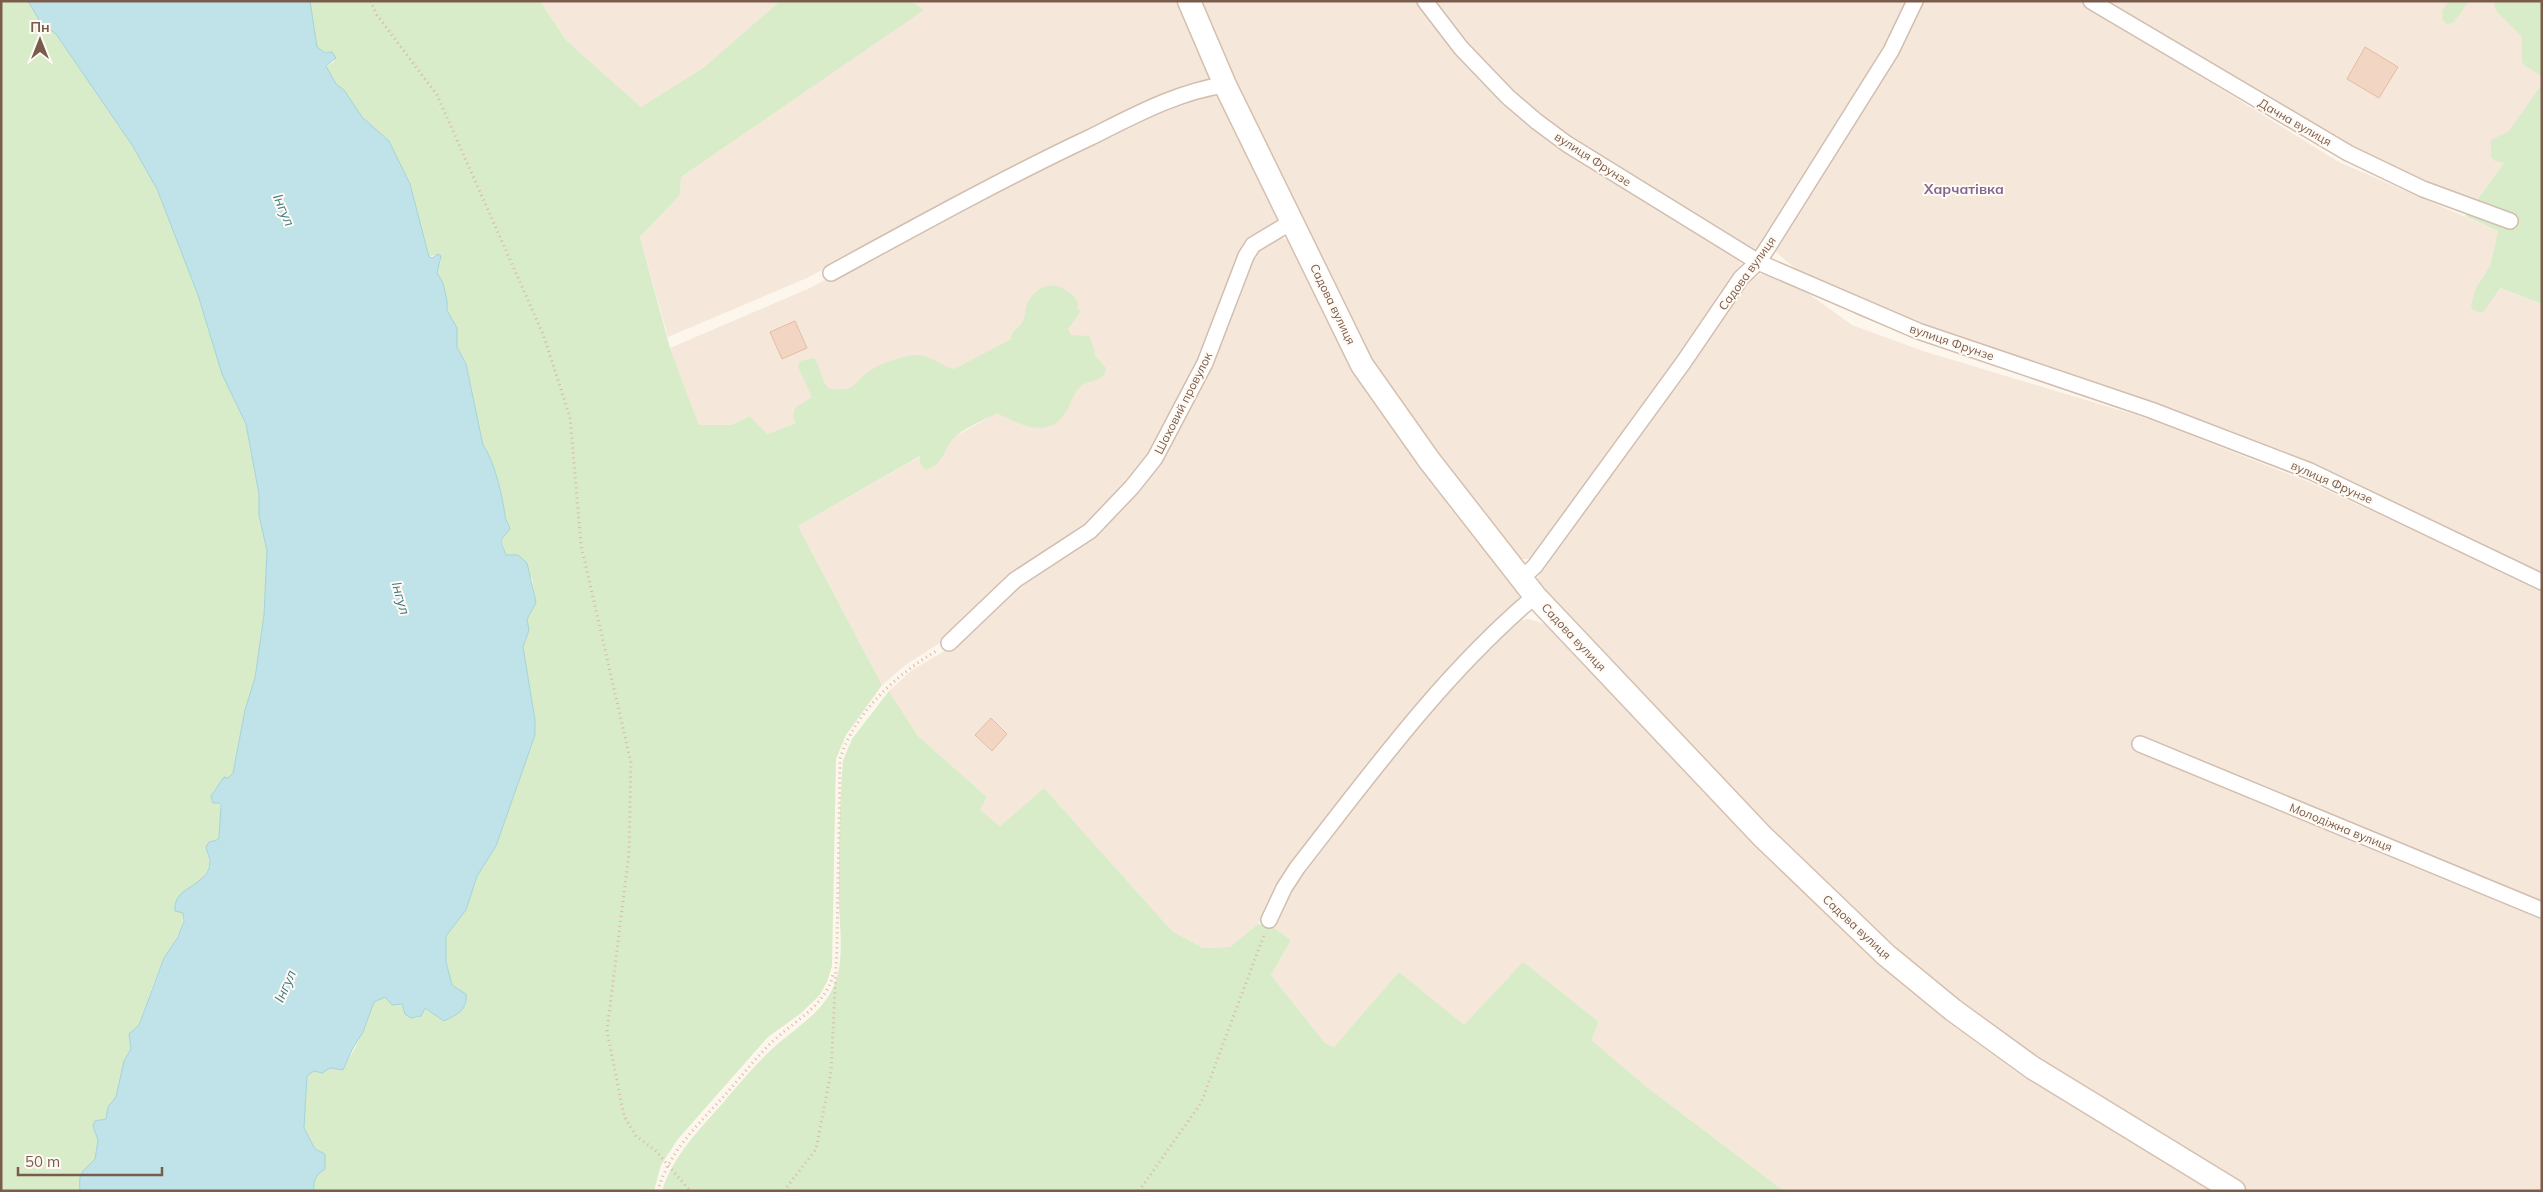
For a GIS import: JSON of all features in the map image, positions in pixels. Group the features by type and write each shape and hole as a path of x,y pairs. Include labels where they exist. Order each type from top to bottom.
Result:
{"street":[{"name":"Садова вулиця","path":"1189,1 1225,85 1362,365 1429,460 1528,588 1762,836 1886,955 1953,1010 2033,1068 2234,1191"},
{"name":"вулиця Фрунзе","path":"1425,1 1462,48 1508,97 1536,121 1566,144 1758,262 1918,331 2151,410 2310,470 2542,582"},
{"name":"Садова вулиця","path":"1269,920 1284,888 1297,868 1401,733 1528,588 1535,566 1677,371 1741,278 1758,262 1891,51 1915,1"},
{"name":"Дачна вулиця","path":"2091,1 2348,153 2423,189 2510,221"},
{"path":"830,273 1015,173 1117,124 1196,90 1225,85"},
{"name":"Шаховий провулок","path":"949,643 1015,580 1090,531 1144,473 1156,458 1205,363 1246,256 1253,245 1293,221"},
{"name":"Молодіжна вулиця","path":"2140,744 2542,910"}],"path":[{"path":"370,1 377,15 437,95 543,334 570,417 581,545 631,763 629,852 607,1031 624,1116 636,1136 668,1164 690,1191"},
{"path":"784,1191 816,1149 831,1072 838,778 843,749 884,690 910,667 949,643"},
{"path":"1139,1191 1201,1103 1269,920"},
{"path":"658,1191 668,1164 682,1142 771,1042 822,998 830,985 835,967"}],"shaded area":[{"path":"540,1 780,1 703,68 641,107 566,40"},
{"path":"911,1 1180,1 1210,77 1208,82 1013,170 807,278 668,337 640,237 680,195 681,177 923,10"},
{"path":"1198,1 1418,1 1506,100 1738,257 1741,263 1739,273 1679,360 1532,559 1517,559 1511,554 1370,361 1231,75"},
{"path":"1432,1 1910,1 1888,48 1760,251 1752,252 1539,118 1465,44"},
{"path":"1921,1 2079,1 2339,162 2498,231 2486,283 2542,304 2542,579 2150,406 1924,340 1858,316 1831,299 1777,253 1774,248"},
{"path":"2101,1 2542,1 2542,113 2469,210 2342,155"},
{"path":"1212,92 1220,95 1279,219 1275,225 1260,233 1151,454 1087,528 946,639 907,664 882,685 798,526 1014,403 1029,329 944,375 935,370 767,434 750,416 731,425 699,425 670,348 810,288 1125,120"},
{"path":"1279,236 1291,242 1519,589 1519,598 1281,884 1258,924 1230,947 1203,948 1172,931 1044,788 1000,826 979,810 987,797 918,736 889,691 912,670 951,647 1002,597 1093,536 1210,368 1256,249"},
{"path":"1761,274 1771,274 1798,286 1852,325 1923,351 2149,419 2309,482 2542,590 2542,1191 2249,1191 2037,1062 1892,950 1767,833 1539,589 1538,578 1542,567 1746,283"},
{"path":"1529,619 1542,623 1562,634 1881,959 2222,1191 1784,1191 1643,1084 1590,1040 1599,1022 1523,963 1464,1026 1399,973 1334,1047 1325,1043 1271,975 1291,940 1271,926 1288,889 1403,738 1506,629 1522,620"}],"green space":[{"path":"1,1 28,1 41,23 56,34 132,145 157,189 198,295 222,374 246,424 259,494 259,515 267,551 264,615 255,678 245,710 233,773 213,791 222,811 219,837 207,854 210,864 201,882 185,890 179,912 183,913 182,926 160,967 139,1025 130,1036 131,1049 124,1061 116,1097 108,1107 106,1119 95,1121 93,1125 98,1140 95,1159 81,1175 80,1191 1,1191"},
{"path":"310,1 540,1 566,40 641,107 703,68 780,1 911,1 924,10 681,177 680,195 640,237 670,348 699,425 731,425 750,416 767,434 796,423 793,418 795,408 812,397 798,367 800,361 814,358 827,386 837,389 849,388 873,369 906,356 923,356 954,369 1011,339 1022,323 1031,297 1040,289 1051,286 1065,289 1075,298 1078,304 1077,308 1081,311 1068,329 1071,335 1089,336 1095,356 1106,368 1105,373 1100,378 1084,384 1078,389 1067,410 1053,425 1035,428 997,413 956,436 936,465 924,469 920,462 920,456 798,526 882,685 846,735 836,759 832,966 827,982 819,996 800,1014 768,1037 678,1139 661,1165 654,1191 314,1191 313,1182 317,1174 315,1149 304,1128 307,1076 314,1071 319,1073 330,1068 340,1070 343,1068 363,1032 372,1005 378,999 385,997 390,1002 402,1005 405,1014 417,1018 425,1008 440,1018 466,1006 466,994 452,985 446,962 446,936 466,910 477,876 496,846 535,735 535,720 523,647 529,630 527,619 536,603 532,578 506,555 503,546 502,540 510,529 505,517 500,488 494,469 483,445 466,364 457,347 457,328 447,310 447,301 436,273 436,268 441,262 435,255 429,257 425,248 410,184 389,141 362,117 344,90 336,84 326,67 335,61 329,51 321,51 317,47"},
{"path":"2449,1 2469,1 2453,23 2447,24 2443,20 2442,11"},
{"path":"2496,1 2542,1 2542,76 2525,66 2522,61 2522,37 2496,11 2494,5"},
{"path":"2542,84 2542,304 2500,288 2484,311 2480,313 2473,310 2471,305 2476,288 2490,266 2498,231 2465,216 2504,163 2495,161 2491,156 2491,140 2509,131"},
{"path":"889,691 918,736 987,797 980,810 1000,826 1044,788 1172,931 1203,948 1230,947 1258,924 1271,926 1291,940 1271,975 1325,1043 1334,1047 1399,972 1464,1025 1523,962 1599,1022 1591,1040 1643,1084 1784,1191 662,1191 679,1155 695,1134 759,1062 813,1015 832,990 839,970 841,948 839,850 843,760 852,739"}],"water":[{"name":"Інгул","path":"28,1 310,1 317,47 324,52 332,52 336,58 326,66 336,84 344,90 362,117 389,141 410,184 429,257 432,258 438,254 441,256 437,273 443,283 447,310 457,328 457,347 466,364 483,445 494,469 505,517 510,529 502,538 502,546 506,555 518,555 527,563 536,603 527,619 529,630 523,647 535,720 535,735 496,846 477,876 466,910 446,936 446,962 452,985 466,994 465,1004 461,1011 444,1021 425,1008 421,1016 411,1018 405,1014 402,1004 392,1005 385,997 374,1002 363,1032 343,1070 330,1068 322,1073 314,1071 307,1076 304,1128 315,1149 325,1154 325,1169 316,1178 314,1191 80,1191 82,1172 95,1159 98,1140 93,1126 95,1121 106,1119 108,1107 116,1097 124,1061 131,1049 129,1034 139,1025 164,958 178,937 184,921 183,913 175,911 176,903 184,891 203,878 208,871 210,859 206,847 209,842 217,840 219,837 221,806 219,803 213,803 211,796 224,777 228,778 233,773 245,710 255,678 264,615 267,551 259,515 259,494 246,424 222,374 198,295 157,189 132,145 56,34 41,23"}],"building":[{"path":"2365,47 2398,67 2379,98 2347,79"},
{"path":"795,321 807,348 782,359 770,332"},
{"path":"991,718 1007,734 992,751 975,735"}],"district":[{"name":"Харчатівка","path":"1964,189"}]}
